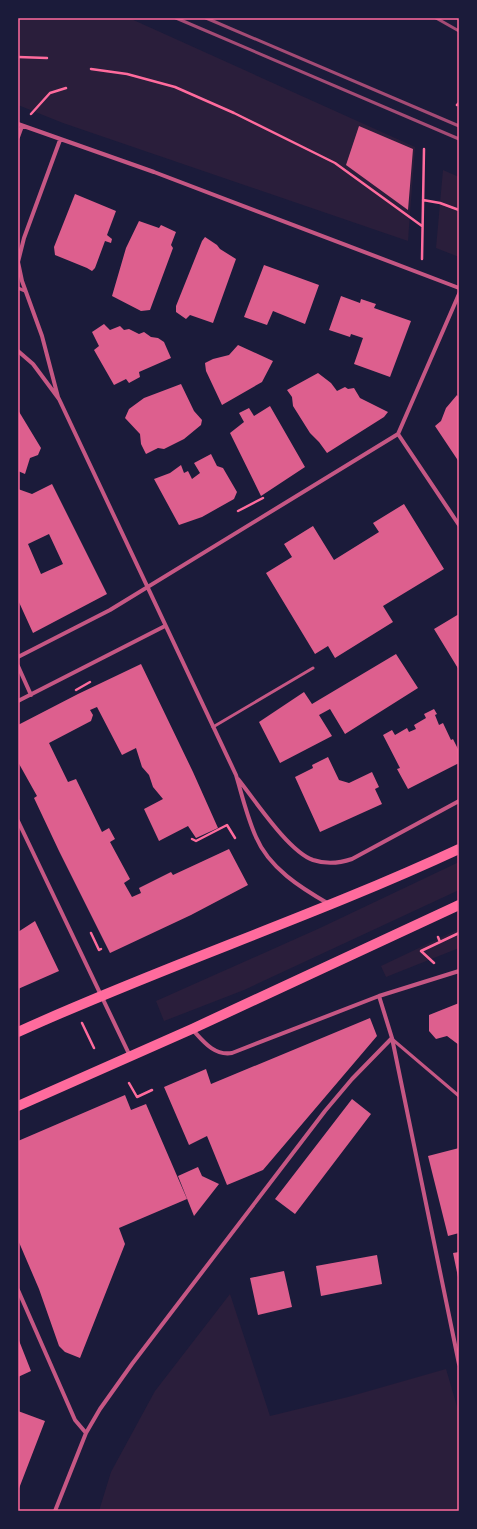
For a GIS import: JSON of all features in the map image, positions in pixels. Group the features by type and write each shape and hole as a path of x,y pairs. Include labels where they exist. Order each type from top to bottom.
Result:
{"main road":[{"path":"18,1032 102,996 332,905 459,849"},
{"path":"18,1106 192,1029 459,905"}],"street":[{"path":"18,137 20,125 154,172 459,288"},
{"path":"59,399 42,336 25,291 18,262 20,249 60,140"},
{"path":"18,657 99,616 398,434 459,294"},
{"path":"18,351 42,374 59,399 236,775 256,837 264,852 284,873 311,893 332,905"},
{"path":"398,434 459,525"},
{"path":"18,701 165,626"},
{"path":"18,666 31,695"},
{"path":"236,775 277,828 294,847 306,857 319,862 334,863 352,859 459,801"},
{"path":"18,820 130,1056"},
{"path":"192,1029 212,1049 221,1053 232,1053 379,996 459,971"},
{"path":"379,996 392,1038 459,1364"},
{"path":"55,1511 86,1433 100,1409 132,1364 325,1111 352,1078 392,1038"},
{"path":"18,1290 75,1420 86,1433"}],"lane":[{"path":"18,288 25,291"},
{"path":"213,727 313,668"},
{"path":"392,1038 459,1096"}],"path":[{"path":"18,57 47,58"},
{"path":"91,69 127,74 175,87 241,116 335,163 422,226"},
{"path":"20,125 50,93 66,88"},
{"path":"421,274 424,149"},
{"path":"423,200 440,203 459,210"},
{"path":"238,511 263,498"},
{"path":"76,690 90,682"},
{"path":"192,839 196,841 227,825 235,838"},
{"path":"91,933 99,950 101,949"},
{"path":"434,962 421,951 459,933"},
{"path":"438,937 440,942"},
{"path":"82,1022 94,1048"},
{"path":"129,1083 137,1098 152,1090"}],"shaded area":[{"path":"18,18 129,18 415,147 408,241 63,123 18,105"},
{"path":"443,170 459,177 459,257 436,248"},
{"path":"459,862 459,890 244,990 164,1021 156,1001 320,928"},
{"path":"459,929 459,948 386,977 381,966"},
{"path":"230,1294 270,1416 348,1397 446,1369 459,1413 459,1511 99,1511 111,1472 155,1391"}],"building":[{"path":"359,126 413,149 408,210 346,165"},
{"path":"75,194 116,211 107,235 112,239 111,243 105,241 95,268 92,271 55,255 54,247"},
{"path":"139,221 159,228 161,225 176,232 171,245 173,248 150,310 141,311 112,296 126,248"},
{"path":"205,237 236,259 213,323 190,315 186,319 176,312 176,306 202,241"},
{"path":"264,265 319,285 305,324 273,311 267,325 244,317"},
{"path":"341,296 360,303 361,299 376,304 374,308 411,321 390,377 354,364 363,338 351,334 350,337 329,330"},
{"path":"104,324 110,330 120,326 124,330 129,329 139,334 144,332 151,337 158,338 164,342 171,358 139,372 140,377 129,383 126,379 114,385 94,350 99,346 92,332"},
{"path":"238,345 273,361 262,382 222,405 206,371 205,363 213,359 229,355"},
{"path":"318,373 331,383 337,391 345,387 348,389 354,388 360,398 388,412 384,417 327,453 310,433 293,406 292,397 287,390"},
{"path":"181,384 194,411 202,420 201,425 184,439 164,449 158,448 146,454 141,444 140,434 125,418 129,409 144,398"},
{"path":"457,395 459,398 459,462 435,426 441,421 446,408"},
{"path":"270,406 305,467 261,496 230,433 244,422 239,413 249,408 254,416"},
{"path":"18,410 41,448 38,455 30,458 25,474 18,471"},
{"path":"211,454 217,466 223,468 237,492 234,499 202,517 179,525 154,479 170,473 181,465 184,473 188,471 192,479 200,473 194,463"},
{"path":"52,484 107,594 33,633 18,600 18,489 32,494","holes":["49,534 63,564 41,574 28,544"]},
{"path":"404,504 444,569 383,606 393,622 335,658 328,646 315,654 266,573 292,557 284,544 313,526 334,560 379,532 373,523"},
{"path":"459,614 459,670 434,629"},
{"path":"396,654 418,688 345,734 330,709 319,715 332,736 280,763 259,722 304,692 312,704"},
{"path":"141,664 218,828 196,838 188,826 159,841 144,809 163,799 153,787 149,775 142,767 136,748 122,755 97,707 90,710 93,715 91,721 49,743 68,782 76,779 102,832 109,828 115,839 110,842 130,879 124,883 132,897 141,893 139,888 171,872 173,875 229,849 248,885 191,915 110,953 34,798 37,796 18,762 18,725"},
{"path":"434,709 437,714 435,715 439,725 443,723 451,740 453,739 459,751 459,763 408,789 397,769 400,768 383,735 392,730 395,735 407,728 409,732 416,729 414,725 426,718 424,714"},
{"path":"328,757 339,780 349,783 372,772 379,787 375,789 382,804 320,832 295,777 313,768 312,765"},
{"path":"35,921 59,971 18,989 18,932"},
{"path":"459,1003 459,1045 447,1036 436,1039 429,1031 429,1015"},
{"path":"370,1018 377,1036 263,1170 227,1185 207,1136 189,1145 164,1087 206,1069 211,1084"},
{"path":"125,1095 131,1110 146,1104 187,1199 119,1228 125,1244 80,1358 65,1352 59,1346 39,1289 18,1240 18,1141"},
{"path":"352,1099 371,1114 295,1214 275,1199"},
{"path":"459,1148 459,1233 448,1236 428,1156"},
{"path":"198,1167 202,1176 219,1184 194,1216 178,1176"},
{"path":"459,1252 459,1277 458,1277 453,1253"},
{"path":"377,1255 382,1284 321,1296 316,1266"},
{"path":"284,1271 292,1307 258,1315 250,1278"},
{"path":"18,1338 31,1371 18,1377"},
{"path":"18,1411 45,1421 18,1491"}],"railway":[{"path":"176,18 459,139"},
{"path":"206,18 459,126"},
{"path":"436,18 459,31"}]}
